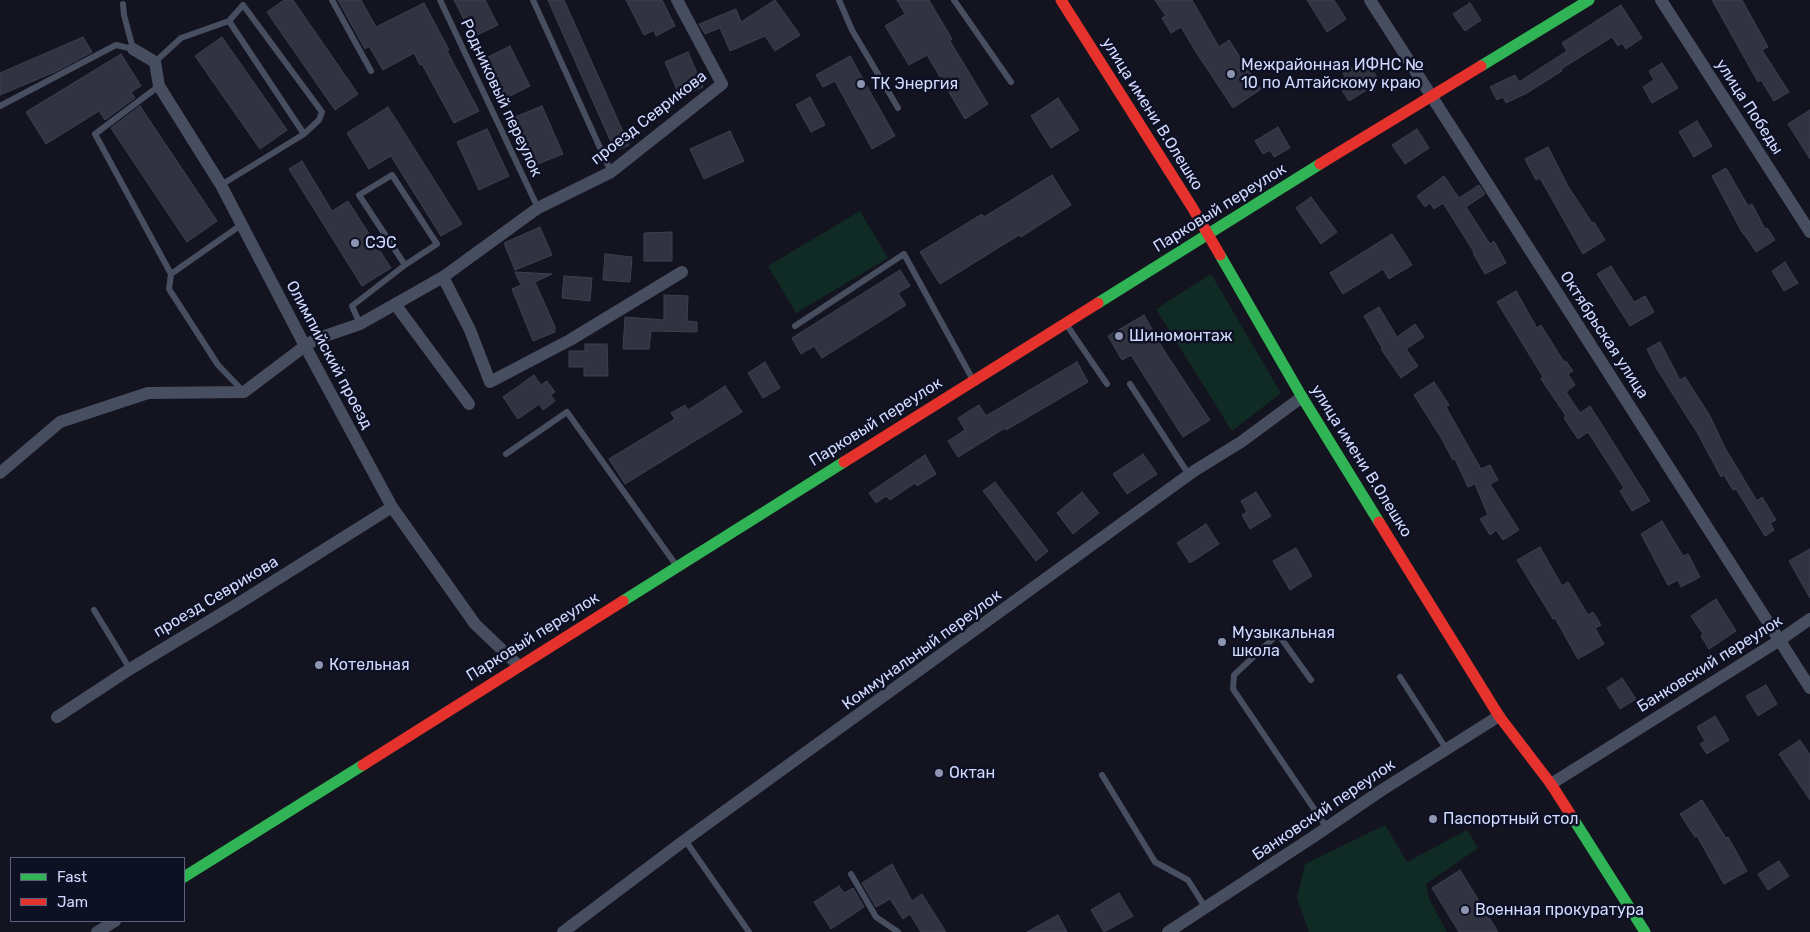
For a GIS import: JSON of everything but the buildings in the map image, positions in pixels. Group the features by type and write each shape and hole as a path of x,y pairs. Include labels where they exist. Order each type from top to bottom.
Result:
{"street":[{"name":"проезд Севрикова","path":"244,392 316,339 360,324 443,277 538,208 611,172 722,84 677,0"},
{"name":"улица имени В.Олешко","path":"1061,0 1192,207 1302,397 1499,716 1551,784 1644,932"},
{"name":"Октябрьская улица","path":"1370,0 1810,688"},
{"name":"Парковый переулок","path":"185,876 677,566 1208,236 1265,198 1590,0"},
{"name":"улица Победы","path":"1661,0 1810,232"},
{"path":"134,49 155,62"},
{"name":"Олимпийский проезд","path":"155,62 159,86 221,185 392,507 475,624 519,666"},
{"path":"443,277 470,330 490,382 570,340 682,272"},
{"path":"395,304 469,404"},
{"path":"0,473 60,422 148,393 244,392"},
{"name":"Коммунальный переулок","path":"563,932 685,840 1189,475 1241,442 1302,397"},
{"name":"проезд Севрикова","path":"57,717 130,669 392,507"},
{"name":"Банковский переулок","path":"1551,784 1780,640 1810,619"},
{"name":"Банковский переулок","path":"1168,932 1382,790 1499,716"},
{"path":"97,932 113,922"}],"lane":[{"path":"332,0 371,71"},
{"name":"Родниковый переулок","path":"440,0 538,208"},
{"path":"533,0 611,172"},
{"path":"839,0 852,30 898,108"},
{"path":"954,0 1011,82"},
{"path":"155,62 181,38 229,21 244,2 322,112 319,120 304,134 221,185"},
{"path":"123,4 124,16 134,49"},
{"path":"229,21 304,134"},
{"path":"0,106 116,44 134,49"},
{"path":"159,86 94,134 171,274 168,289 218,365 244,392"},
{"path":"360,324 352,306 405,265 437,244 392,175 359,194 405,265"},
{"path":"171,274 241,225"},
{"path":"795,326 904,254 973,381"},
{"path":"1066,323 1106,384"},
{"path":"1130,384 1189,475"},
{"path":"506,454 566,412 677,566"},
{"path":"94,610 130,669"},
{"path":"1311,680 1278,634 1234,675 1233,689 1327,828"},
{"path":"1400,677 1447,750"},
{"path":"1102,775 1155,862 1188,880 1206,908"},
{"path":"685,840 749,932"},
{"path":"851,874 876,917 898,932"}],"green space":[{"path":"860,211 888,258 796,313 768,266"},
{"path":"1211,274 1281,393 1232,431 1156,309"},
{"path":"1385,825 1407,862 1467,830 1478,848 1426,884 1429,899 1447,932 1309,932 1297,898 1305,864"}],"traffic: fast":[{"path":"1481,66 1589,0"},
{"path":"1098,303 1320,164"},
{"path":"1220,255 1302,397 1379,522"},
{"path":"623,601 844,462"},
{"path":"185,876 363,765"},
{"path":"1574,820 1645,932"}],"traffic: jam":[{"path":"1061,0 1192,207 1220,255"},
{"path":"1320,164 1481,66"},
{"path":"844,462 1098,303"},
{"path":"1379,522 1499,716 1551,784 1574,820"},
{"path":"363,765 623,601"}],"place":[{"name":"Межрайонная ИФНС № 10 по Алтайскому краю","path":"1231,74"},
{"name":"ТК Энергия","path":"861,84"},
{"name":"СЭС","path":"355,243"},
{"name":"Шиномонтаж","path":"1119,336"},
{"name":"Музыкальная школа","path":"1222,642"},
{"name":"Котельная","path":"319,665"},
{"name":"Октан","path":"939,773"},
{"name":"Паспортный стол","path":"1433,819"},
{"name":"Военная прокуратура","path":"1465,910"}]}
